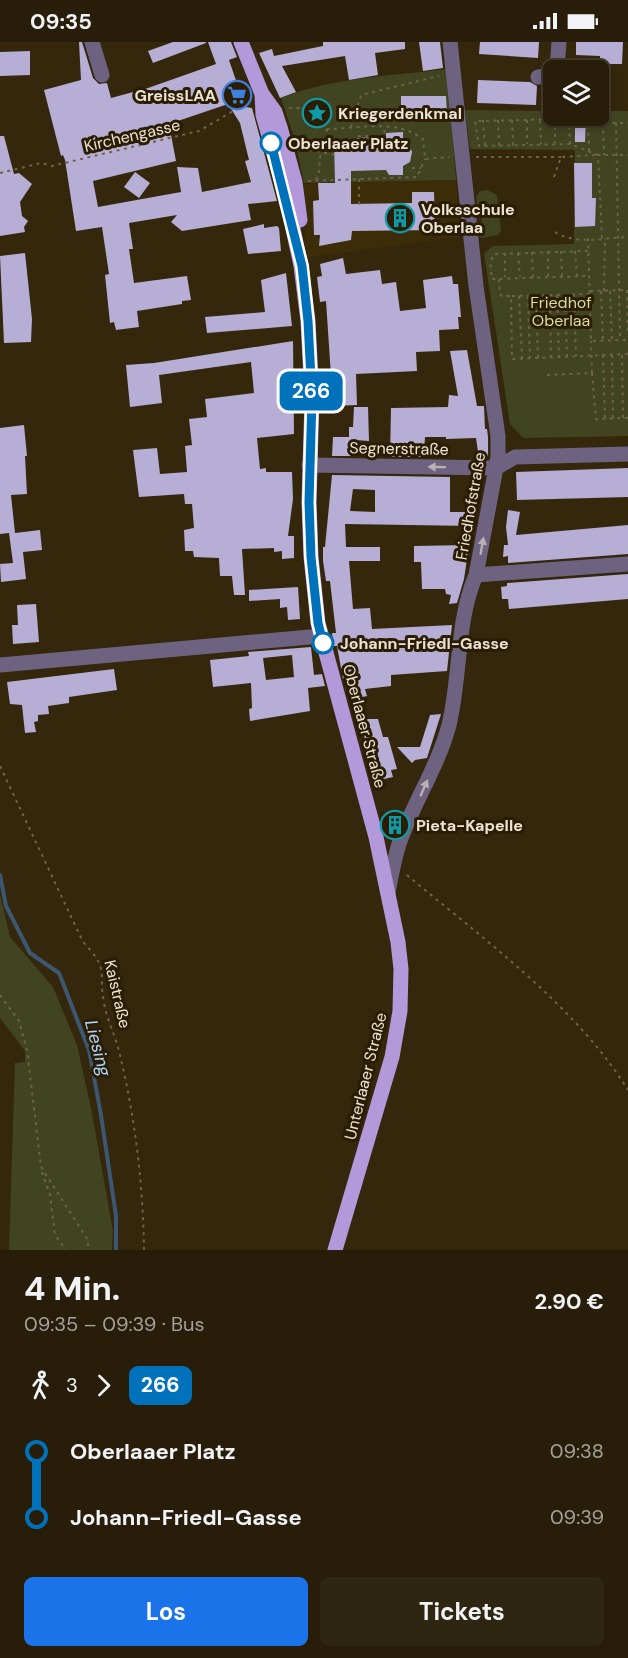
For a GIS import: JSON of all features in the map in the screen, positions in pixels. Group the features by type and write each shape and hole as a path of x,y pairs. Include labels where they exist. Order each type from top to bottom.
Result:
{"main road":[{"path":"241,42 262,94 275,112 295,182 301,224 302,266"},
{"path":"262,94 263,115 286,196 302,266"},
{"name":"Oberlaaer Straße","path":"302,266 311,371 309,465 311,557 321,636 338,691 376,837"},
{"name":"Unterlaaer Straße","path":"335,1250 392,1057 400,1011 401,969 376,837"}],"street":[{"path":"92,42 102,75"},
{"name":"Friedhofstraße","path":"388,893 400,842 436,761 449,725 462,631 471,587 476,575 499,441 476,286 450,42"},
{"path":"558,60 559,42"},
{"path":"538,77 543,77"},
{"name":"Segnerstraße","path":"309,465 496,468 515,457 628,454"},
{"path":"476,575 628,564"},
{"path":"0,665 321,636"},
{"path":"376,837 400,842"}],"path":[{"path":"351,127 361,95 453,73"},
{"name":"Kirchengasse","path":"0,173 41,163 52,166 199,131 262,94"},
{"path":"275,112 294,107 300,108 326,129 330,137 328,145 323,147 320,153 320,171 316,181"},
{"path":"483,120 485,146"},
{"path":"498,120 499,146"},
{"path":"512,120 513,146"},
{"path":"527,120 528,145"},
{"path":"540,120 541,145"},
{"path":"543,120 475,121 479,146 570,144 598,155"},
{"path":"609,123 628,123"},
{"path":"616,123 617,290 620,340"},
{"path":"555,126 555,145"},
{"path":"569,126 570,144"},
{"path":"588,126 588,151"},
{"path":"603,126 604,155"},
{"path":"295,182 417,177 422,168 425,159 423,138 407,129 351,127 326,129"},
{"path":"334,140 355,142 355,136 385,136 384,127"},
{"path":"296,147 334,155"},
{"path":"598,155 604,238 603,340"},
{"path":"468,157 628,155"},
{"path":"425,159 455,157"},
{"path":"554,177 561,157"},
{"path":"412,168 422,168"},
{"path":"359,179 359,209"},
{"path":"555,232 560,236 574,239 628,237"},
{"path":"588,238 592,373 596,418 628,418"},
{"path":"588,251 494,254 492,279 589,276"},
{"path":"532,252 533,278"},
{"path":"548,252 548,277"},
{"path":"561,252 562,277"},
{"path":"575,252 577,276"},
{"path":"505,253 505,279"},
{"path":"518,253 520,278"},
{"path":"499,279 502,296 627,290 628,334"},
{"path":"610,291 612,340"},
{"path":"566,294 567,357"},
{"path":"574,294 576,356"},
{"path":"536,295 538,358"},
{"path":"550,295 551,357"},
{"path":"557,295 559,357"},
{"path":"511,296 512,359 628,354"},
{"path":"519,296 522,358"},
{"path":"528,296 530,358"},
{"path":"591,341 628,340"},
{"path":"603,355 605,418"},
{"path":"612,355 613,418"},
{"path":"622,355 623,418"},
{"path":"547,375 592,373"},
{"name":"Kaistraße","path":"0,766 83,942 97,956 103,972 104,1003 119,1049 132,1109 143,1207 144,1250"},
{"path":"393,864 540,989 606,1056 628,1090"},
{"path":"0,995 19,1021 27,1050 40,1167 50,1195 55,1235 66,1250"},
{"path":"40,1167 88,1240 88,1250"}],"shaded area":[{"name":"Volksschule Oberlaa","path":"456,180 460,237 304,258 305,223 299,184"}],"green space":[{"path":"447,69 456,180 304,183 295,140 281,98 342,81"},
{"name":"Friedhof Oberlaa","path":"465,110 543,111 543,126 609,126 609,111 628,111 628,436 523,438 510,424 484,253 493,246 574,244 575,150 470,149"},
{"path":"487,190 497,195 501,231 498,235 483,238 480,237 478,223 482,222 480,210 477,210 476,197 480,191"},
{"path":"0,895 10,937 53,987 77,1045 113,1231 112,1250 9,1250 15,1063 25,1062 25,1051 0,1018"}],"building":[{"path":"79,42 82,42 93,78 99,84 107,83 111,98 148,88 216,64 208,42 231,42 237,57 229,60 245,107 252,108 277,201 248,204 251,220 182,231 171,222 177,215 129,223 133,249 129,249 134,283 187,276 191,300 182,301 182,304 137,311 139,327 116,330 114,322 110,323 105,275 109,274 102,227 76,231 65,160 63,155 61,156 44,90 81,80","holes":["228,104 240,123 249,160 245,161 251,182 202,192 198,168 177,167 181,192 98,207 93,181 176,161 169,124"]},
{"path":"173,42 206,43 153,63 148,51"},
{"path":"323,42 405,42 405,49 375,53 378,75 349,80 345,56 282,66 296,92 280,98 259,53 272,49 274,56 323,46"},
{"path":"419,42 440,42 443,68 423,71"},
{"path":"480,42 539,42 538,58 479,54"},
{"path":"576,42 623,42 622,64 609,64 609,60 600,60 600,56 576,55"},
{"path":"30,51 30,75 0,76 0,52"},
{"path":"478,80 530,82 537,86 536,105 477,103"},
{"path":"401,96 446,96 447,115 401,115"},
{"path":"575,126 586,126 585,142 575,142"},
{"path":"403,132 403,142 410,146 412,152 410,162 403,166 403,175 389,175 386,170 351,171 351,204 412,203 412,192 434,192 435,230 352,231 351,240 319,246 320,235 314,235 313,201 319,200 318,183 335,183 334,142 356,141 356,138 386,137 386,133"},
{"path":"0,136 4,136 14,174 19,173 32,184 20,202 22,216 28,221 24,227 25,232 0,236"},
{"path":"574,163 592,163 592,198 596,198 595,226 575,227"},
{"path":"135,172 150,183 139,198 124,187"},
{"path":"264,224 264,228 277,226 279,228 281,251 248,254 243,229"},
{"path":"25,253 32,319 31,342 4,343 0,256"},
{"path":"343,258 346,274 380,270 382,284 396,282 400,311 426,308 423,280 452,276 453,284 458,284 461,317 458,317 459,329 439,330 440,351 416,352 417,371 356,374 357,405 333,406 326,301 320,302 317,277 322,276 320,264"},
{"path":"286,273 292,326 207,333 205,317 265,312 261,280"},
{"path":"293,341 294,434 257,438 260,469 266,468 266,472 292,472 293,499 288,536 294,536 294,558 282,559 282,551 274,552 274,548 242,549 245,595 234,595 232,576 220,576 219,558 194,557 193,551 185,551 184,530 194,528 192,504 185,504 184,494 139,497 133,450 157,448 160,474 187,472 185,446 192,445 189,419 207,417 205,399 254,393 251,362 159,375 162,403 130,407 126,365 154,363"},
{"path":"467,350 477,406 484,406 488,456 479,458 476,438 425,437 424,454 420,457 390,457 391,408 448,407 449,395 458,396 450,351"},
{"path":"354,407 368,407 369,441 355,440 354,456 332,456 333,437 349,437 349,427 353,427"},
{"path":"24,425 27,494 11,495 15,533 40,530 42,550 23,552 26,579 1,582 0,564 13,563 9,533 0,534 0,428"},
{"path":"628,468 628,497 517,500 516,472"},
{"path":"332,475 450,477 450,512 475,512 473,526 345,524 346,547 380,547 380,561 349,561 353,609 370,608 372,629 452,625 447,671 391,675 391,686 365,689 367,696 354,699 349,678 343,679 337,646 334,646 333,641 332,633 336,633 330,581 326,581 323,561 323,547 325,547","holes":["353,489 375,490 375,512 350,511"]},
{"path":"508,510 520,512 516,535 628,525 628,554 508,563 508,556 503,557 504,545 508,545 506,527"},
{"path":"469,545 464,579 457,603 449,604 451,595 446,594 445,589 422,589 421,562 414,562 414,546"},
{"path":"628,574 628,599 509,609 508,599 502,599 501,587 507,586 507,583"},
{"path":"298,587 300,619 288,620 287,607 280,608 280,599 249,601 249,590"},
{"path":"36,604 39,642 13,644 12,625 18,625 17,605"},
{"path":"311,647 314,675 322,674 325,686 308,688 310,711 250,721 251,683 213,687 210,660 249,656 248,652","holes":["292,655 294,677 266,680 263,658"]},
{"path":"114,669 117,690 69,697 69,703 48,706 49,714 38,715 38,721 34,722 36,732 25,733 22,705 10,704 7,682"},
{"path":"441,714 427,758 415,760 412,763 397,747 420,747 430,715"},
{"path":"360,719 378,719 383,737 388,737 397,769 391,770 393,777 380,780 378,774 374,775"}],"waterway":[{"name":"Liesing","path":"0,875 6,906 30,953 59,973 89,1050 116,1216 116,1250"}],"bus line":[{"name":"266","path":"271,143 302,266 308,321 312,398 309,465 311,557 318,623 323,643"}],"place":[{"name":"GreissLAA","path":"237,95"},
{"name":"Kriegerdenkmal","path":"317,113"},
{"name":"Oberlaaer Platz","path":"271,143"},
{"name":"Volksschule Oberlaa","path":"400,218"},
{"name":"Johann-Friedl-Gasse","path":"323,643"},
{"name":"Pieta-Kapelle","path":"395,825"}]}
